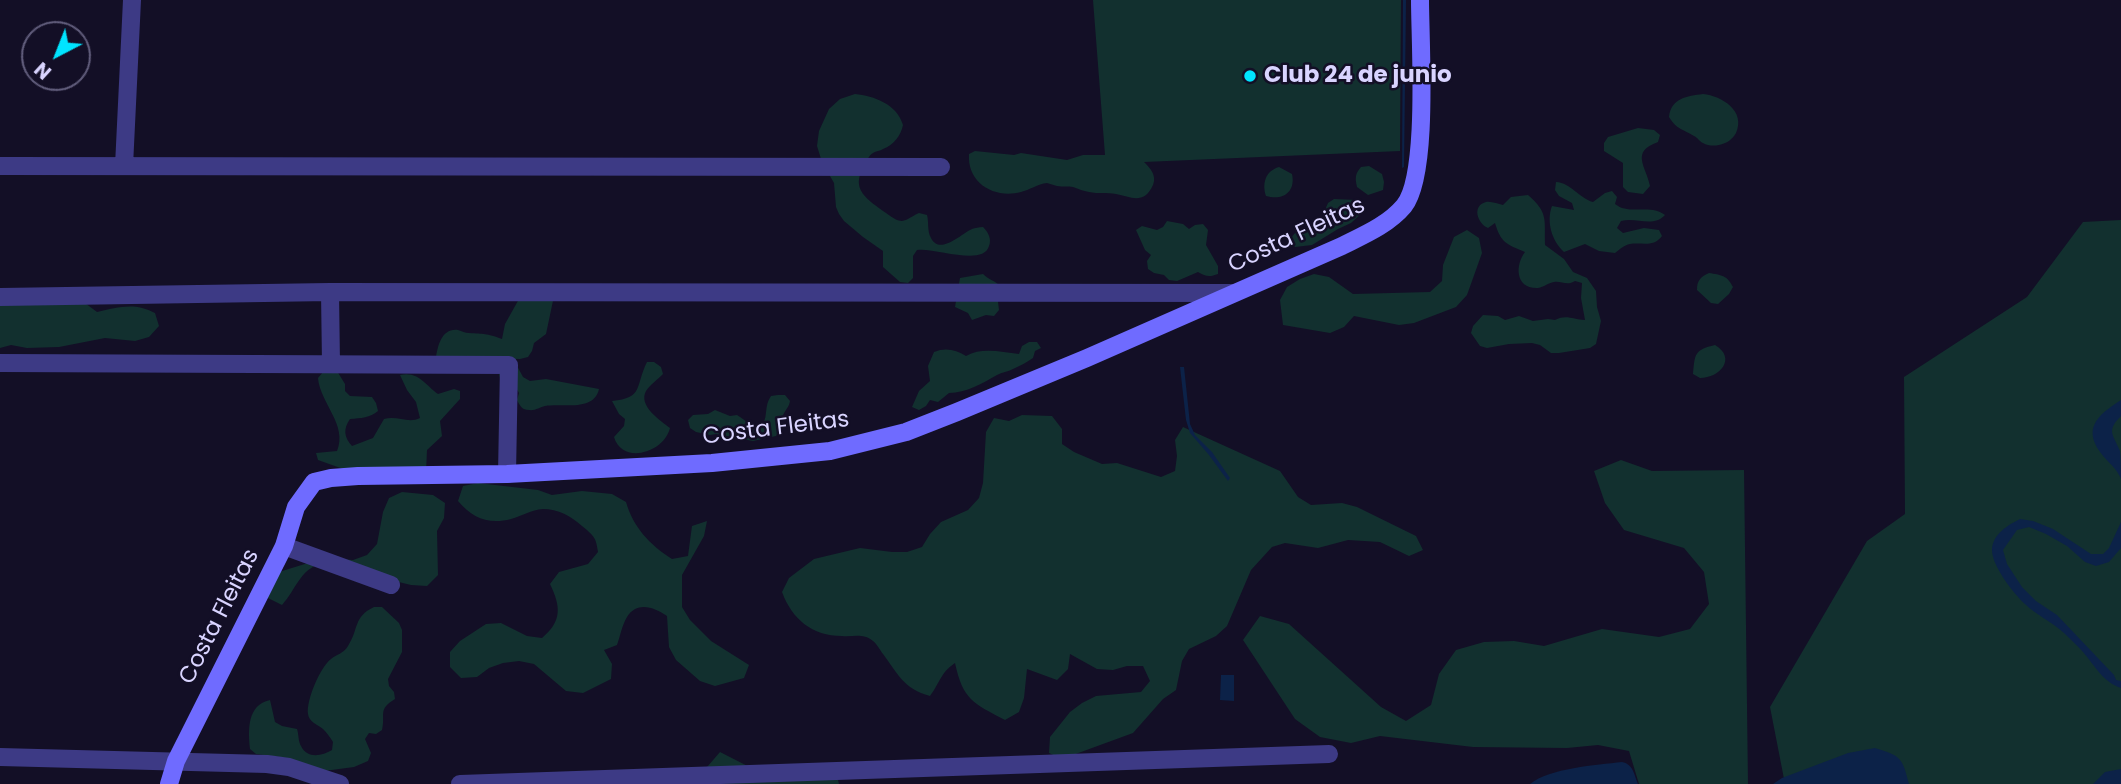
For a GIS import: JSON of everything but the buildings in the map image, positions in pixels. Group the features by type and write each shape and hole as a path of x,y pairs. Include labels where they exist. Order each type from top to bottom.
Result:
{"main road":[{"name":"Costa Fleitas","path":"169,784 176,761 284,546 296,507 314,482 358,476 507,474 806,455 851,447 906,432 1087,358 1342,246 1381,226 1405,205 1415,184 1419,159 1420,0"}],"street":[{"path":"124,166 132,0"},
{"path":"0,166 941,167"},
{"path":"0,297 330,292 1233,293"},
{"path":"330,292 331,364"},
{"path":"0,363 509,365 507,474"},
{"path":"284,546 391,585"},
{"path":"460,784 1329,754"},
{"path":"0,757 289,767 340,784"}],"green space":[{"name":"Club 24 de junio","path":"1093,0 1401,0 1400,151 1144,162 1152,172 1154,181 1146,195 1137,198 1113,193 1092,193 1047,183 1011,194 992,191 977,181 972,173 969,154 975,151 1014,155 1021,153 1067,160 1083,155 1105,155"},
{"path":"855,94 884,102 896,112 903,125 894,142 873,153 860,174 860,188 867,198 900,221 919,213 927,215 930,235 935,243 940,245 951,242 972,229 983,227 990,241 985,252 968,256 917,250 913,256 913,278 908,283 900,282 883,267 883,251 844,221 836,207 834,183 822,162 817,146 819,131 829,109 840,99"},
{"path":"1703,94 1724,101 1738,118 1736,133 1727,142 1715,146 1705,144 1678,127 1669,117 1676,102"},
{"path":"1638,128 1654,130 1660,135 1658,142 1644,150 1642,155 1650,186 1643,194 1628,192 1623,187 1623,163 1604,151 1604,143 1608,137"},
{"path":"1369,166 1382,174 1384,182 1383,190 1368,195 1357,187 1356,179 1361,167"},
{"path":"1279,167 1292,174 1292,186 1283,196 1266,196 1266,178"},
{"path":"1556,182 1566,185 1593,202 1612,191 1617,197 1615,204 1621,207 1653,210 1665,215 1650,222 1621,221 1617,228 1623,233 1644,228 1659,230 1662,236 1651,243 1628,245 1615,253 1599,251 1585,244 1564,252 1551,231 1550,212 1552,206 1574,210 1572,203 1559,196 1555,190"},
{"path":"1528,195 1542,212 1545,245 1564,259 1573,272 1587,278 1596,291 1601,321 1596,344 1590,348 1551,353 1532,343 1487,348 1480,346 1471,333 1473,326 1483,315 1498,316 1505,320 1519,316 1533,321 1567,317 1585,320 1581,298 1582,283 1554,282 1538,288 1525,285 1519,275 1519,269 1525,252 1505,242 1495,223 1488,228 1479,219 1477,211 1481,204 1488,202 1503,205 1511,197"},
{"path":"1334,199 1357,200 1363,204 1362,213 1351,223 1312,245 1295,247 1290,241 1297,232 1329,223 1330,216 1325,210 1328,203"},
{"path":"2121,220 2121,784 1785,784 1770,707 1867,541 1905,514 1904,377 2027,297 2083,222"},
{"path":"1167,221 1183,224 1189,229 1203,224 1208,230 1206,245 1218,266 1218,274 1208,276 1198,272 1177,281 1169,280 1164,275 1148,269 1147,261 1151,255 1145,250 1136,230 1142,226 1157,230"},
{"path":"1467,230 1479,238 1482,253 1467,295 1456,307 1414,323 1399,325 1354,316 1344,327 1330,333 1283,325 1280,300 1287,287 1314,274 1329,277 1353,294 1430,292 1442,281 1443,265 1454,237"},
{"path":"1709,273 1723,276 1733,287 1718,304 1711,303 1697,290 1700,280"},
{"path":"983,274 1001,287 999,310 994,316 986,315 972,320 968,313 955,307 960,278"},
{"path":"554,296 546,334 534,343 528,357 436,357 440,343 448,332 458,330 502,339 505,324 519,299"},
{"path":"0,298 85,303 97,312 119,307 140,308 155,313 159,326 149,337 135,341 105,338 59,347 27,348 11,345 0,348"},
{"path":"1037,342 1041,348 1035,351 1033,358 1023,364 968,389 949,393 938,402 930,400 919,410 912,407 919,391 930,381 928,366 934,352 951,350 966,356 985,351 1019,354 1022,346"},
{"path":"1715,345 1725,356 1723,366 1714,375 1707,377 1700,378 1693,374 1699,351"},
{"path":"647,362 654,362 661,367 663,374 646,391 645,402 651,412 670,428 660,444 652,449 634,453 618,446 614,437 624,426 625,419 612,401 634,394"},
{"path":"509,363 516,364 523,377 530,381 546,379 599,389 591,401 584,404 525,409 517,400 519,393 515,386 501,382 499,374"},
{"path":"337,371 345,384 345,391 350,396 372,397 378,411 362,418 350,419 345,433 352,446 373,438 384,419 420,418 416,402 400,375 417,377 438,394 454,389 460,391 460,399 440,421 442,436 427,450 426,473 346,470 318,460 316,453 337,451 339,432 318,378 323,372"},
{"path":"785,395 790,401 776,436 753,441 710,435 690,428 688,420 693,415 708,414 715,410 730,416 737,415 752,424 763,424 771,396"},
{"path":"1022,415 1052,416 1062,429 1062,444 1074,452 1102,464 1117,463 1161,477 1175,471 1175,440 1183,427 1280,471 1298,497 1311,505 1342,503 1357,507 1416,536 1423,550 1409,556 1380,542 1348,540 1318,548 1285,543 1272,547 1251,570 1227,626 1216,636 1189,649 1182,661 1176,690 1163,699 1133,733 1062,759 1049,753 1050,737 1070,712 1096,696 1141,692 1150,681 1143,666 1097,669 1070,654 1068,669 1057,680 1027,669 1024,698 1019,712 1005,720 971,699 962,685 955,663 943,674 930,696 921,693 902,680 873,641 862,636 831,635 812,629 797,618 782,592 789,578 814,559 860,548 907,552 922,547 941,522 968,510 979,498 983,483 986,432 994,418 1009,421"},
{"path":"1621,460 1652,471 1744,470 1748,784 1639,784 1629,751 1598,745 1567,748 1473,747 1380,736 1351,743 1320,737 1295,719 1243,640 1260,616 1289,624 1381,707 1406,721 1431,705 1439,674 1456,650 1484,642 1514,641 1544,646 1602,629 1659,637 1690,629 1709,604 1704,572 1684,548 1624,530 1605,503 1594,471"},
{"path":"478,483 538,490 552,495 582,491 612,494 626,502 643,535 672,559 688,556 692,526 707,521 704,536 682,575 682,607 690,620 711,641 749,665 744,678 715,686 700,681 676,660 669,647 667,616 657,610 641,607 627,617 617,645 604,650 612,664 611,679 583,693 566,691 534,664 519,661 489,668 477,677 461,678 450,667 450,652 460,641 486,624 501,623 527,636 542,638 553,626 558,613 550,584 559,572 588,564 598,552 592,535 573,519 549,509 503,521 475,516 458,501 463,486"},
{"path":"402,492 433,495 445,503 444,518 437,531 438,575 427,586 411,585 321,563 303,575 282,605 268,598 267,580 279,572 308,563 353,560 367,555 377,544 383,512 389,498"},
{"path":"374,607 382,607 399,623 402,630 402,652 388,679 395,699 384,709 382,730 376,734 369,733 365,739 371,753 368,761 354,767 324,771 287,758 256,754 250,749 249,726 253,713 262,703 270,700 275,722 297,729 300,744 307,753 319,755 332,750 333,742 330,737 309,717 311,693 327,663 346,649 359,619"},
{"path":"720,752 777,781 808,771 838,780 839,784 677,784 701,774"}],"water":[{"path":"1403,0 1406,0 1402,168"},
{"path":"1180,367 1184,367 1190,424 1195,435 1212,452 1230,478 1228,481 1190,433"},
{"path":"2121,400 2121,416 2112,429 2120,451 2121,479 2097,447 2093,431 2099,418"},
{"path":"2020,519 2053,529 2091,554 2103,554 2109,548 2121,522 2121,548 2109,562 2096,566 2085,562 2067,546 2029,527 2017,530 2003,550 2007,564 2022,587 2036,601 2057,615 2116,680 2121,681 2121,688 2104,678 2064,633 2025,604 1999,571 1992,549 1995,539"},
{"path":"1221,675 1234,675 1234,701 1220,700"},
{"path":"1875,748 1899,759 1909,784 1773,784 1782,778 1848,753"},
{"path":"1622,762 1631,767 1638,784 1530,784 1561,771"},
{"path":"2121,769 2121,784 2093,784 2105,772"}],"place":[{"name":"Club 24 de junio","path":"1250,76"}]}
